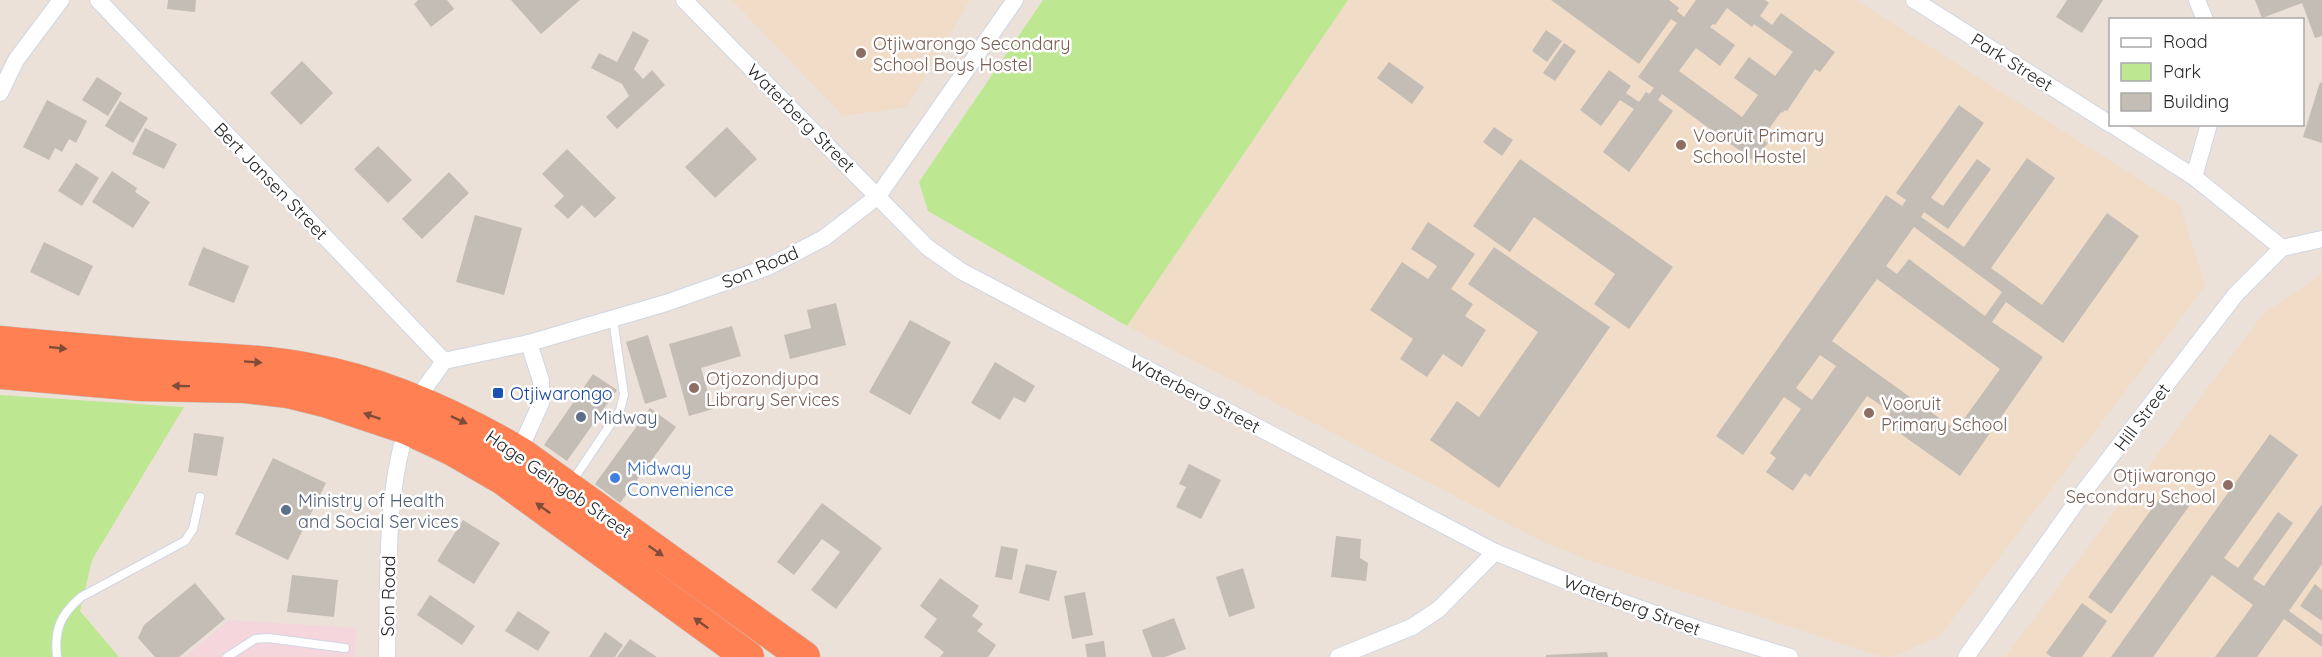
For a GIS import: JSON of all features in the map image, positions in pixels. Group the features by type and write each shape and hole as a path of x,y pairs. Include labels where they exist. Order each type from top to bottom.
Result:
{"highway":[{"name":"Hage Geingob Street","path":"0,342 100,352 271,363 312,369 357,381 412,414 451,449 502,479 586,520 804,657"},
{"name":"Hage Geingob Street","path":"0,373 140,385 244,387 288,392 328,402 412,414 486,433 520,453 568,488 586,520 738,654"}],"street":[{"path":"0,93 16,60 62,0"},
{"name":"Bert Jansen Street","path":"98,0 444,361"},
{"name":"Waterberg Street","path":"684,0 927,247 961,271 1495,552 1591,591 1677,622 1790,657"},
{"name":"Son Road","path":"387,657 390,508 412,414 444,361 529,343 666,303 768,267 824,238 878,196 1015,0"},
{"name":"Park Street","path":"1914,0 2109,123"},
{"path":"2197,0 2204,18"},
{"name":"Park Street","path":"2114,126 2194,177 2282,248"},
{"path":"2194,177 2208,126"},
{"path":"2282,248 2322,239"},
{"name":"Hill Street","path":"1966,657 2085,490 2236,294 2282,248"},
{"path":"502,479 520,453 541,403 541,381 529,343"},
{"path":"1338,657 1412,627 1439,609 1495,552"}],"lane":[{"path":"568,488 620,410 624,395 624,382 614,319"},
{"path":"57,657 58,626 67,608 81,597 185,540 193,529 200,496"},
{"path":"227,657 255,639 268,638 345,648"}],"shaded area":[{"name":"Otjiwarongo Secondary School Boys Hostel","path":"732,0 970,0 907,107 843,116"},
{"path":"1348,0 1856,0 2180,205 2205,286 1940,636 1892,657 1882,657 1591,561 1541,541 1127,326"},
{"name":"Otjiwarongo Secondary School","path":"2322,274 2322,657 2005,657 2264,313"},
{"path":"229,620 356,628 354,657 185,657"}],"green space":[{"path":"1043,0 1348,0 1127,326 928,211 919,182"},
{"path":"0,395 184,407 92,560 80,611 119,657 0,657"}],"building":[{"path":"168,0 196,0 195,12 167,9"},
{"path":"418,0 447,0 454,9 431,27 414,4"},
{"path":"511,0 580,0 541,34"},
{"path":"1551,0 1669,0 1679,8 1677,11 1684,17 1696,0 1765,0 1769,3 1760,16 1772,25 1781,13 1835,52 1820,72 1815,69 1787,111 1781,112 1765,134 1763,133 1760,137 1768,143 1754,161 1662,94 1658,100 1673,111 1629,172 1603,152 1634,109 1620,100 1601,126 1580,110 1609,70 1631,86 1626,93 1639,102 1646,92 1649,94 1654,88 1638,77 1677,23 1671,19 1639,64","holes":["1727,8 1752,27 1754,24 1793,52 1775,76 1749,57 1734,78 1758,95 1742,117 1679,71 1696,48 1720,66 1735,45 1710,27 1715,25"]},
{"path":"2067,0 2103,0 2082,33 2056,17"},
{"path":"2255,0 2322,0 2322,36 2315,38 2302,3 2262,18"},
{"path":"1546,30 1562,41 1547,62 1532,51"},
{"path":"633,31 649,40 634,69 643,79 652,70 665,85 617,129 606,117 629,96 622,84 591,68 599,53 617,62"},
{"path":"1564,43 1576,51 1555,81 1543,73"},
{"path":"302,61 333,93 301,125 270,93"},
{"path":"1389,62 1424,87 1412,104 1377,78"},
{"path":"97,77 122,93 108,116 82,100"},
{"path":"2320,82 2322,83 2322,143 2303,137"},
{"path":"47,100 87,121 76,143 69,139 62,152 55,148 49,160 23,147"},
{"path":"120,101 148,118 133,143 105,126"},
{"path":"1959,105 1984,123 1931,198 1943,206 1977,159 1991,169 1948,229 1924,212 1921,217 1964,247 2027,158 2055,178 1991,268 2042,305 2107,213 2139,236 2063,343 2006,302 1992,322 2043,357 1960,476 1884,422 1891,412 1867,396 1810,477 1805,473 1793,491 1766,472 1776,458 1770,453 1801,409 1784,397 1743,455 1716,436 1886,195 1902,206 1906,200 1896,193","holes":["1914,227 2002,292 1985,316 1909,259 1897,274 1886,266","1877,279 2000,369 1956,430 1832,341","1820,355 1836,366 1812,400 1796,388"]},
{"path":"727,127 757,159 715,198 685,167"},
{"path":"1494,127 1513,140 1502,156 1483,142"},
{"path":"145,128 177,144 164,169 132,154"},
{"path":"378,146 412,180 388,203 354,169"},
{"path":"567,149 616,198 595,218 582,205 568,219 554,206 564,196 542,174"},
{"path":"1520,159 1673,267 1629,329 1594,304 1615,274 1534,217 1510,252 1473,226"},
{"path":"76,163 99,178 82,206 58,191"},
{"path":"112,171 137,188 135,192 150,202 133,228 92,202"},
{"path":"449,172 469,193 422,239 402,219"},
{"path":"475,215 522,228 504,295 456,282"},
{"path":"1428,222 1475,254 1451,289 1473,304 1465,316 1486,330 1462,367 1443,354 1427,377 1400,359 1413,339 1370,310 1402,262 1428,279 1437,266 1411,249"},
{"path":"44,242 93,266 79,296 30,272"},
{"path":"203,247 249,266 234,303 188,285"},
{"path":"1494,247 1610,327 1499,488 1430,440 1457,401 1479,417 1538,332 1468,284"},
{"path":"836,303 846,345 790,359 784,335 811,328 807,310"},
{"path":"910,320 951,342 910,415 869,392"},
{"name":"Otjozondjupa Library Services","path":"732,326 741,356 701,368 713,409 689,416 669,344"},
{"path":"648,335 667,397 645,404 626,342"},
{"path":"995,362 1035,386 1025,403 1014,397 1000,420 971,403"},
{"path":"593,374 617,390 567,461 544,445"},
{"path":"650,408 676,427 620,503 595,484"},
{"path":"194,433 224,437 217,476 188,472"},
{"path":"2270,434 2298,455 2224,558 2238,568 2278,512 2293,523 2253,579 2264,586 2322,504 2322,564 2289,611 2322,635 2322,647 2284,619 2257,657 2215,657 2253,605 2212,575 2153,657 2111,657"},
{"path":"273,458 326,483 288,560 235,534"},
{"path":"1189,464 1221,480 1201,519 1176,507 1186,487 1179,484"},
{"path":"2167,488 2190,505 2111,614 2088,597"},
{"path":"822,503 882,548 836,609 811,590 840,552 822,539 794,575 777,562"},
{"path":"463,520 500,543 474,584 437,561"},
{"path":"1336,536 1361,539 1360,558 1368,563 1366,581 1331,577"},
{"path":"1001,546 1018,549 1012,580 995,577"},
{"path":"1026,564 1057,571 1049,601 1019,593"},
{"path":"1243,568 1255,608 1229,617 1216,577"},
{"path":"292,575 338,580 334,617 287,612"},
{"path":"940,578 979,606 972,616 983,624 977,631 996,645 988,657 940,657 944,652 924,637 937,619 920,606"},
{"path":"195,583 225,619 179,657 155,657 138,638 144,625"},
{"path":"2315,584 2322,590 2322,621 2300,606"},
{"path":"1085,592 1093,635 1072,639 1064,596"},
{"path":"430,595 475,626 462,645 417,615"},
{"path":"2082,603 2107,621 2082,657 2052,657 2046,653"},
{"path":"518,611 550,632 538,651 505,631"},
{"path":"1174,618 1186,649 1165,657 1152,657 1142,630"},
{"path":"605,632 623,645 615,657 589,657"},
{"path":"630,639 657,657 617,657"},
{"path":"1104,641 1106,657 1087,657 1085,644"},
{"path":"1607,652 1608,657 1546,657 1546,655"}],"place":[{"name":"Otjiwarongo Secondary School Boys Hostel","path":"861,53"},
{"name":"Vooruit Primary School Hostel","path":"1681,145"},
{"name":"Otjozondjupa Library Services","path":"694,388"},
{"name":"Otjiwarongo","path":"498,393"},
{"name":"Vooruit Primary School","path":"1869,413"},
{"name":"Midway","path":"581,417"},
{"name":"Midway Convenience","path":"615,478"},
{"name":"Otjiwarongo Secondary School","path":"2228,485"},
{"name":"Ministry of Health and Social Services","path":"286,510"}]}
